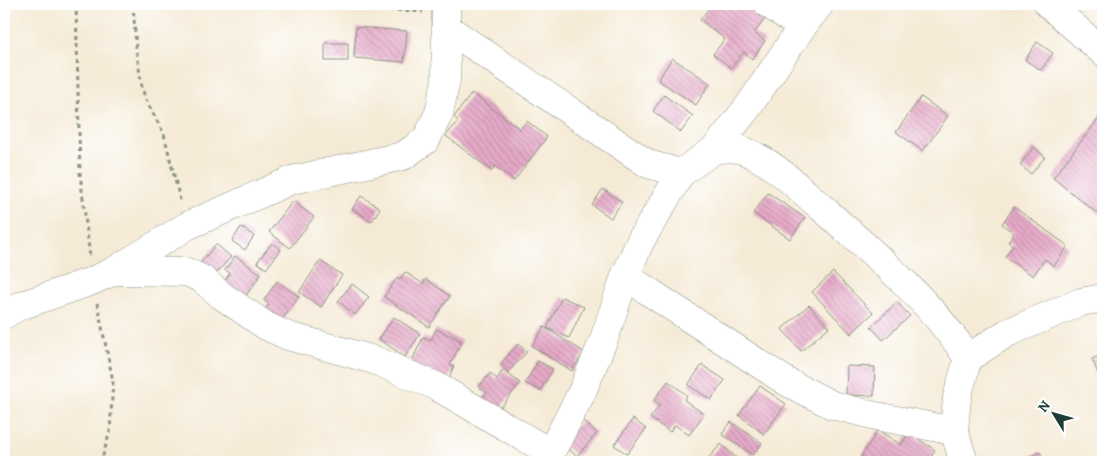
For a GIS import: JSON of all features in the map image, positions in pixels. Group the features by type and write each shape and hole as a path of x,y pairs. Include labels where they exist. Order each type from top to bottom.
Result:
{"street":[{"path":"768,4 802,27"},
{"path":"103,276 186,272 202,279 221,295 266,326 288,336 374,360 436,386 549,458 582,392 604,339 625,276 641,240 681,173 715,148 748,107 802,27 820,4"},
{"path":"1048,4 1103,52"},
{"path":"4,315 17,307 103,276 187,226 292,180 403,156 426,140 439,113 446,80 446,15"},
{"path":"446,15 648,164 681,173"},
{"path":"715,148 740,149 760,159 787,178 910,288 952,334 968,358"},
{"path":"625,276 787,382 832,405 876,416 954,431"},
{"path":"964,462 954,431 957,398 968,358 1007,333 1092,300 1103,283"}],"path":[{"path":"76,4 80,173 103,276 114,381 110,431 101,462"},
{"path":"133,4 136,48 142,88 146,100 164,134 187,226"},
{"path":"350,4 363,8 446,15"}],"building":[{"path":"712,4 724,4 731,9 736,4 748,4 766,18 754,33 765,41 752,59 744,52 731,68 713,54 725,39 700,20"},
{"path":"356,27 407,31 404,62 354,58"},
{"path":"1037,42 1053,53 1041,70 1025,60"},
{"path":"325,43 348,43 348,61 325,61"},
{"path":"672,58 710,83 696,105 658,80"},
{"path":"472,93 520,129 527,121 547,137 514,181 495,166 492,171 446,136 458,121 454,117"},
{"path":"664,95 693,116 681,132 653,111"},
{"path":"921,97 948,116 923,151 896,132"},
{"path":"1103,113 1103,216 1102,217 1053,178"},
{"path":"1034,147 1045,157 1031,174 1020,165"},
{"path":"603,189 622,202 611,218 592,205"},
{"path":"768,193 805,218 790,239 753,213"},
{"path":"361,196 380,208 372,221 352,209"},
{"path":"293,201 314,217 290,248 269,232"},
{"path":"1014,207 1068,246 1054,266 1045,259 1033,276 1005,257 1013,245 1008,242 1014,233 1002,224"},
{"path":"241,227 254,236 245,250 232,241"},
{"path":"272,243 281,250 266,269 257,262"},
{"path":"216,244 231,257 212,278 198,266"},
{"path":"235,256 261,274 243,300 222,285 230,273 225,270"},
{"path":"320,261 342,275 321,307 299,292"},
{"path":"405,272 423,284 426,279 450,296 429,327 384,297 397,278 400,280"},
{"path":"833,272 873,313 851,334 812,292"},
{"path":"277,281 299,297 276,328 259,316 269,304 264,300"},
{"path":"352,284 369,297 355,315 338,301"},
{"path":"562,297 584,307 569,338 547,328"},
{"path":"897,302 910,316 883,340 871,327"},
{"path":"809,305 829,327 801,351 782,329"},
{"path":"394,317 420,334 405,357 379,339"},
{"path":"544,327 584,352 572,371 532,346"},
{"path":"436,329 462,341 450,365 454,366 448,380 409,367 423,337 431,340"},
{"path":"518,344 527,352 508,372 500,364"},
{"path":"1103,354 1103,386 1092,359"},
{"path":"538,361 553,369 540,391 525,383"},
{"path":"702,365 725,380 711,400 688,385"},
{"path":"847,366 875,367 874,396 846,395"},
{"path":"503,370 520,383 498,411 482,399 487,393 479,387 490,373 497,379"},
{"path":"668,381 687,395 684,400 704,414 689,435 675,425 670,432 650,418 660,405 654,400"},
{"path":"760,386 786,404 764,434 739,415"},
{"path":"633,419 646,429 627,454 614,445"},
{"path":"582,420 597,433 577,456 561,443"},
{"path":"731,422 762,443 753,455 722,434"},
{"path":"878,430 901,445 909,433 935,450 928,462 870,462 861,456"},
{"path":"721,444 741,462 706,461"},
{"path":"1040,452 1045,462 1017,462"}]}
